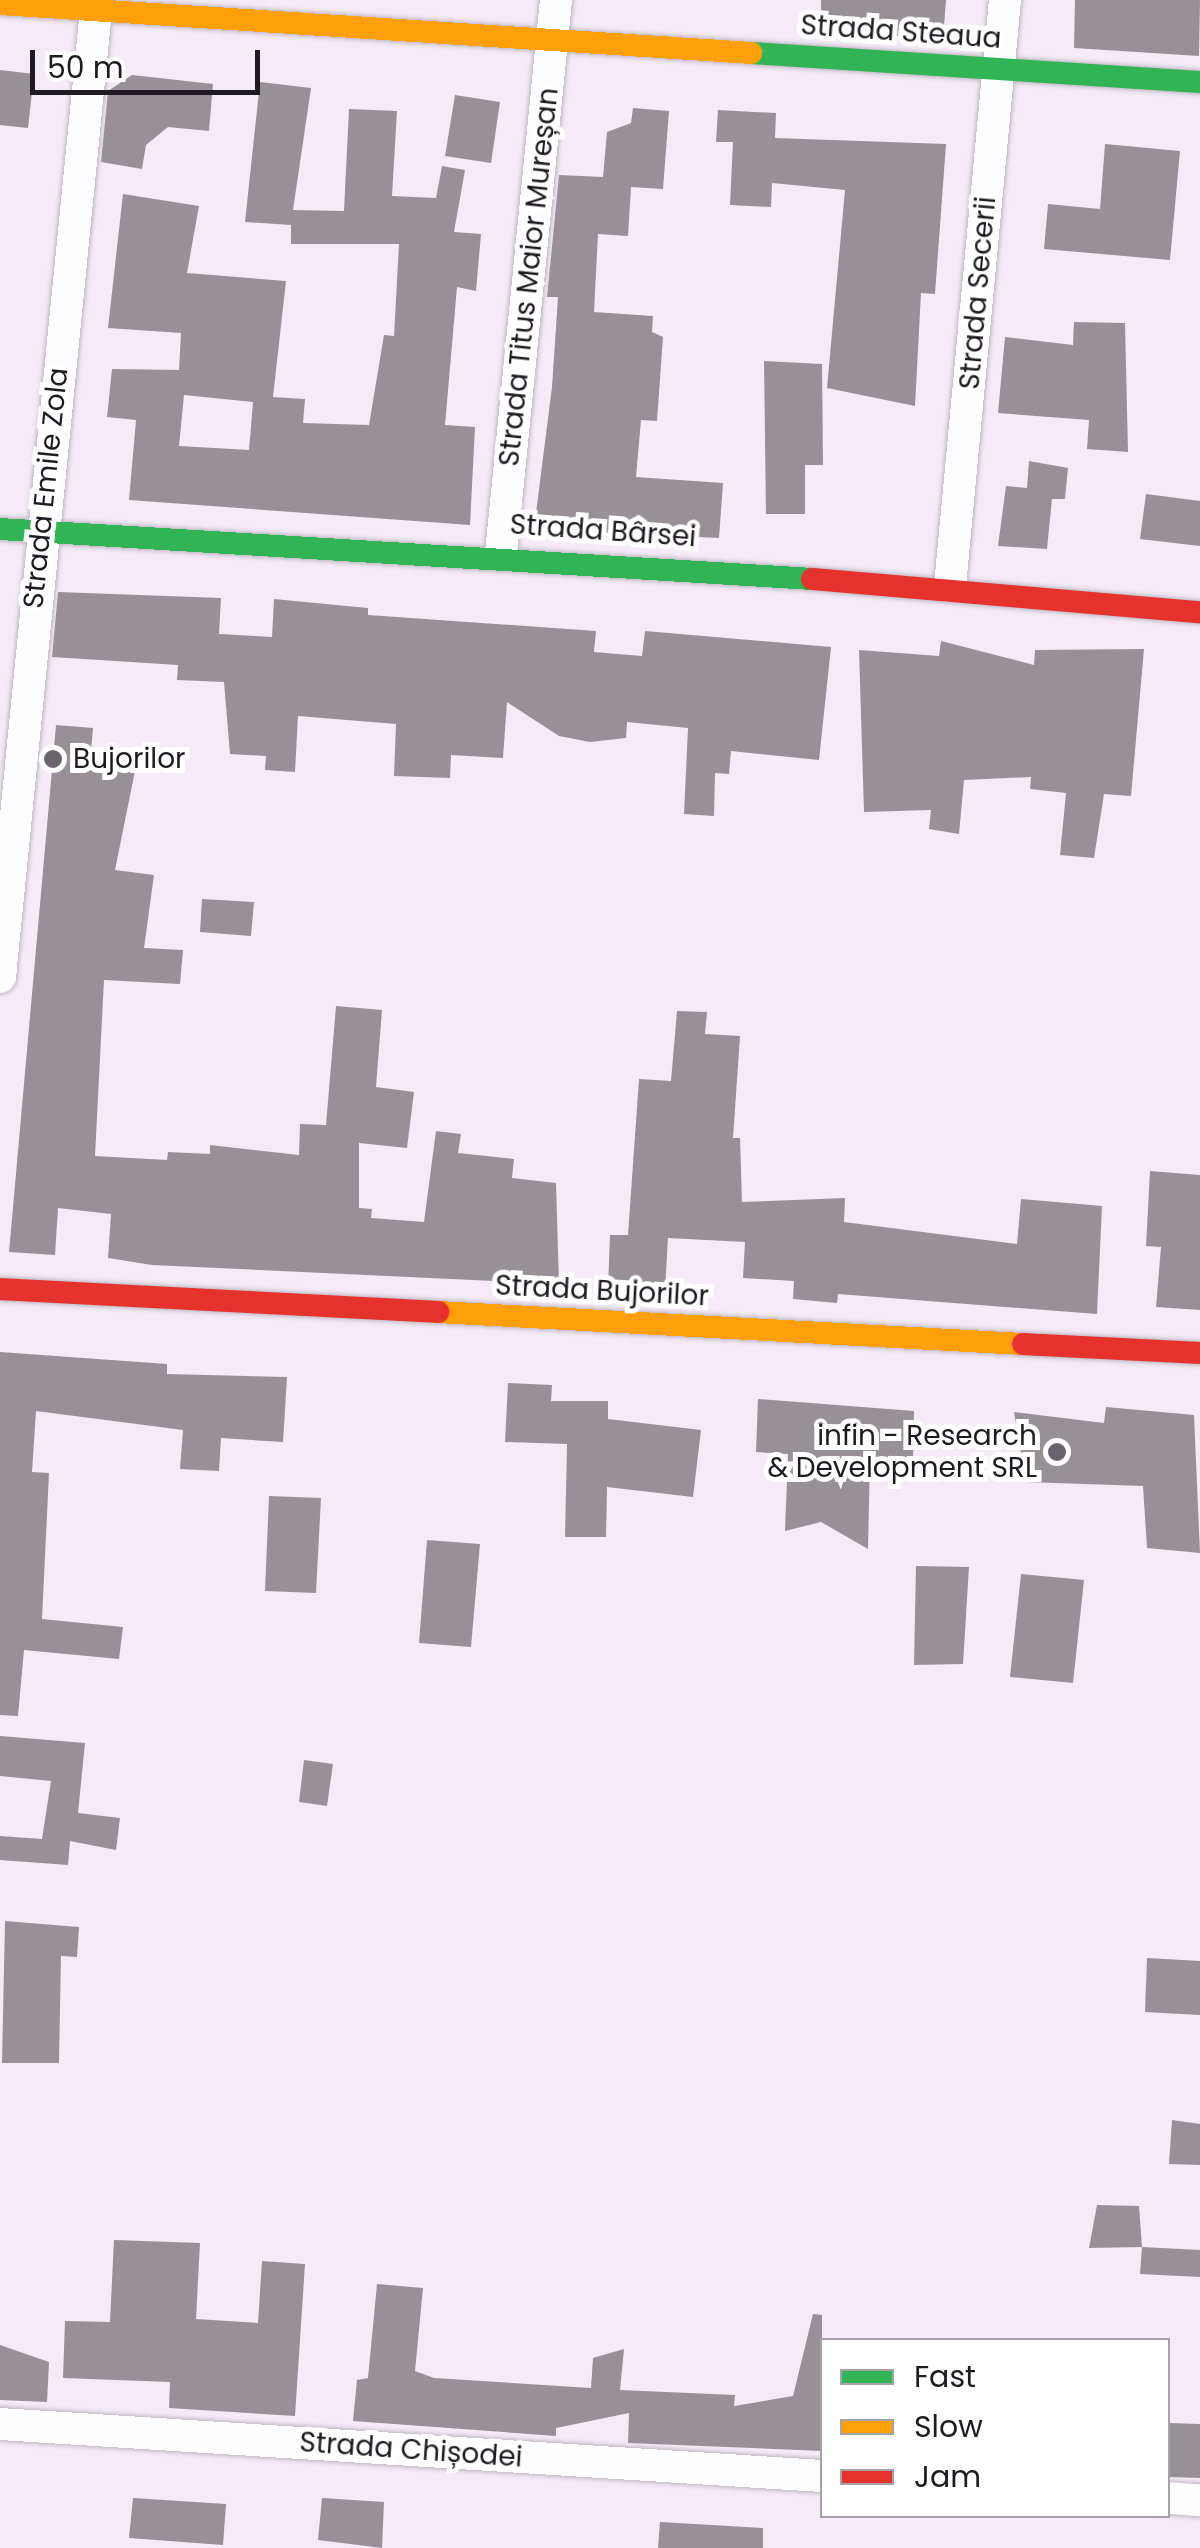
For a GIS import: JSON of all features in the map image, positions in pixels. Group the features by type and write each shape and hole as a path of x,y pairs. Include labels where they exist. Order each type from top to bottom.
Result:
{"street":[{"name":"Strada Titus Maior Mureșan","path":"501,554 556,0"},
{"name":"Strada Secerii","path":"950,586 1004,0"},
{"name":"Strada Steaua","path":"0,4 96,5 553,40 1200,82"},
{"name":"Strada Emile Zola","path":"0,976 41,530 96,5"},
{"name":"Strada Bârsei","path":"0,528 501,554 950,586 1200,612"},
{"name":"Strada Bujorilor","path":"0,1289 1200,1353"},
{"name":"Strada Chișodei","path":"0,2424 820,2476"},
{"path":"1170,2498 1200,2500"}],"building":[{"path":"821,0 946,0 943,39 821,31"},
{"path":"1075,0 1200,0 1199,56 1074,48"},
{"path":"0,70 34,74 28,128 0,125"},
{"path":"132,75 213,84 209,131 168,127 146,145 142,169 101,162 108,91"},
{"path":"260,82 311,88 293,210 344,211 349,109 397,111 392,196 436,198 442,166 465,170 454,232 481,234 476,291 457,287 445,425 475,427 470,525 129,500 136,420 107,417 112,369 179,370 181,333 108,328 123,194 199,206 187,273 286,281 273,397 305,399 303,423 369,425 384,335 394,336 399,244 291,244 291,225 245,222","holes":["184,395 253,402 249,450 179,446"]},
{"path":"455,95 500,102 491,163 445,156"},
{"path":"633,108 669,111 663,189 631,187 628,236 598,234 594,312 653,316 652,332 663,337 657,421 641,420 636,477 723,483 719,538 534,529 552,387 558,297 547,297 559,175 603,177 607,132 631,123"},
{"path":"718,110 776,113 775,138 946,144 935,294 921,293 915,406 827,388 845,190 772,183 771,207 730,205 733,142 716,142"},
{"path":"1105,144 1180,151 1170,260 1044,249 1048,204 1100,209"},
{"path":"1074,322 1125,323 1128,452 1087,449 1089,420 998,413 1005,337 1073,345"},
{"path":"764,361 822,364 823,465 805,465 805,514 766,514"},
{"path":"1029,461 1068,468 1065,499 1052,499 1047,549 998,546 1006,486 1027,488"},
{"path":"1146,494 1200,501 1200,546 1140,539"},
{"path":"58,592 221,598 219,634 272,637 274,599 368,608 368,615 596,631 594,652 642,656 645,631 831,647 819,760 731,751 729,774 715,773 714,816 684,814 688,728 627,722 626,738 590,742 559,736 507,702 503,758 451,755 450,778 394,776 396,724 298,716 295,772 265,770 266,756 230,754 224,682 177,680 178,665 52,657"},
{"path":"941,641 1034,665 1035,650 1144,649 1131,796 1104,794 1094,858 1060,855 1066,793 1030,789 1031,777 964,780 959,834 929,829 931,810 864,812 859,650 939,656"},
{"path":"56,725 93,728 90,763 136,766 115,870 154,875 144,948 183,950 180,984 104,980 95,1156 167,1160 168,1152 210,1154 210,1145 299,1155 300,1124 326,1125 336,1006 382,1010 376,1087 414,1092 407,1148 359,1143 359,1208 372,1209 371,1218 424,1222 436,1131 461,1134 458,1153 514,1159 512,1178 556,1183 559,1284 152,1265 108,1258 111,1214 58,1208 55,1255 9,1252"},
{"path":"202,899 254,902 251,936 200,932"},
{"path":"677,1011 707,1012 705,1034 740,1036 733,1138 740,1138 742,1202 845,1198 844,1222 1017,1244 1021,1199 1102,1206 1097,1314 838,1294 837,1303 793,1299 794,1281 743,1278 745,1242 668,1238 665,1290 608,1288 610,1235 628,1235 639,1079 671,1081"},
{"path":"1150,1171 1200,1175 1200,1310 1156,1307 1161,1247 1146,1246"},
{"path":"0,1352 167,1364 167,1374 287,1377 283,1442 221,1438 219,1471 180,1469 183,1430 36,1411 32,1472 49,1473 42,1619 123,1627 119,1659 24,1650 18,1716 0,1715"},
{"path":"508,1383 552,1385 551,1401 608,1401 608,1419 701,1430 693,1497 607,1487 606,1537 565,1537 567,1444 505,1442"},
{"path":"758,1399 914,1411 913,1460 870,1459 868,1549 821,1522 785,1531 788,1454 756,1452"},
{"path":"1106,1407 1194,1415 1200,1553 1147,1548 1143,1486 1026,1482 1014,1412 1104,1423"},
{"path":"269,1496 321,1498 316,1593 265,1591"},
{"path":"427,1540 480,1544 471,1647 419,1643"},
{"path":"916,1566 969,1567 963,1664 914,1665"},
{"path":"1021,1574 1084,1580 1073,1683 1010,1677"},
{"path":"0,1736 85,1743 78,1813 120,1818 116,1850 70,1841 68,1865 0,1860 0,1836 42,1839 51,1781 0,1776"},
{"path":"304,1760 333,1764 327,1806 299,1802"},
{"path":"5,1921 79,1927 77,1957 61,1956 59,2063 2,2063"},
{"path":"1147,1958 1200,1961 1200,2015 1145,2012"},
{"path":"1172,2120 1200,2124 1200,2165 1169,2164"},
{"path":"1097,2205 1139,2206 1142,2247 1089,2248"},
{"path":"114,2240 200,2243 196,2319 258,2323 262,2261 305,2264 295,2416 169,2408 170,2382 63,2378 65,2321 110,2322"},
{"path":"1142,2247 1200,2250 1200,2277 1140,2274"},
{"path":"377,2284 423,2288 415,2371 434,2378 591,2388 593,2358 624,2349 620,2390 735,2395 734,2406 793,2396 813,2314 822,2315 820,2451 628,2443 629,2413 556,2428 556,2436 353,2421 357,2380 368,2378"},
{"path":"0,2345 49,2362 47,2402 0,2400"},
{"path":"1170,2423 1200,2424 1200,2478 1170,2477"},
{"path":"133,2498 226,2504 223,2545 129,2538"},
{"path":"322,2498 384,2502 382,2548 318,2540"},
{"path":"660,2522 763,2528 763,2548 658,2548"}],"traffic: fast":[{"path":"751,53 1200,82"},
{"path":"0,529 812,579"}],"traffic: slow":[{"path":"0,4 751,53"},
{"path":"438,1312 1023,1344"}],"traffic: jam":[{"path":"812,579 1200,612"},
{"path":"0,1289 438,1312"},
{"path":"1023,1344 1200,1353"}],"place":[{"name":"Bujorilor","path":"53,759"},
{"name":"infin - Research & Development SRL","path":"1057,1452"}]}
